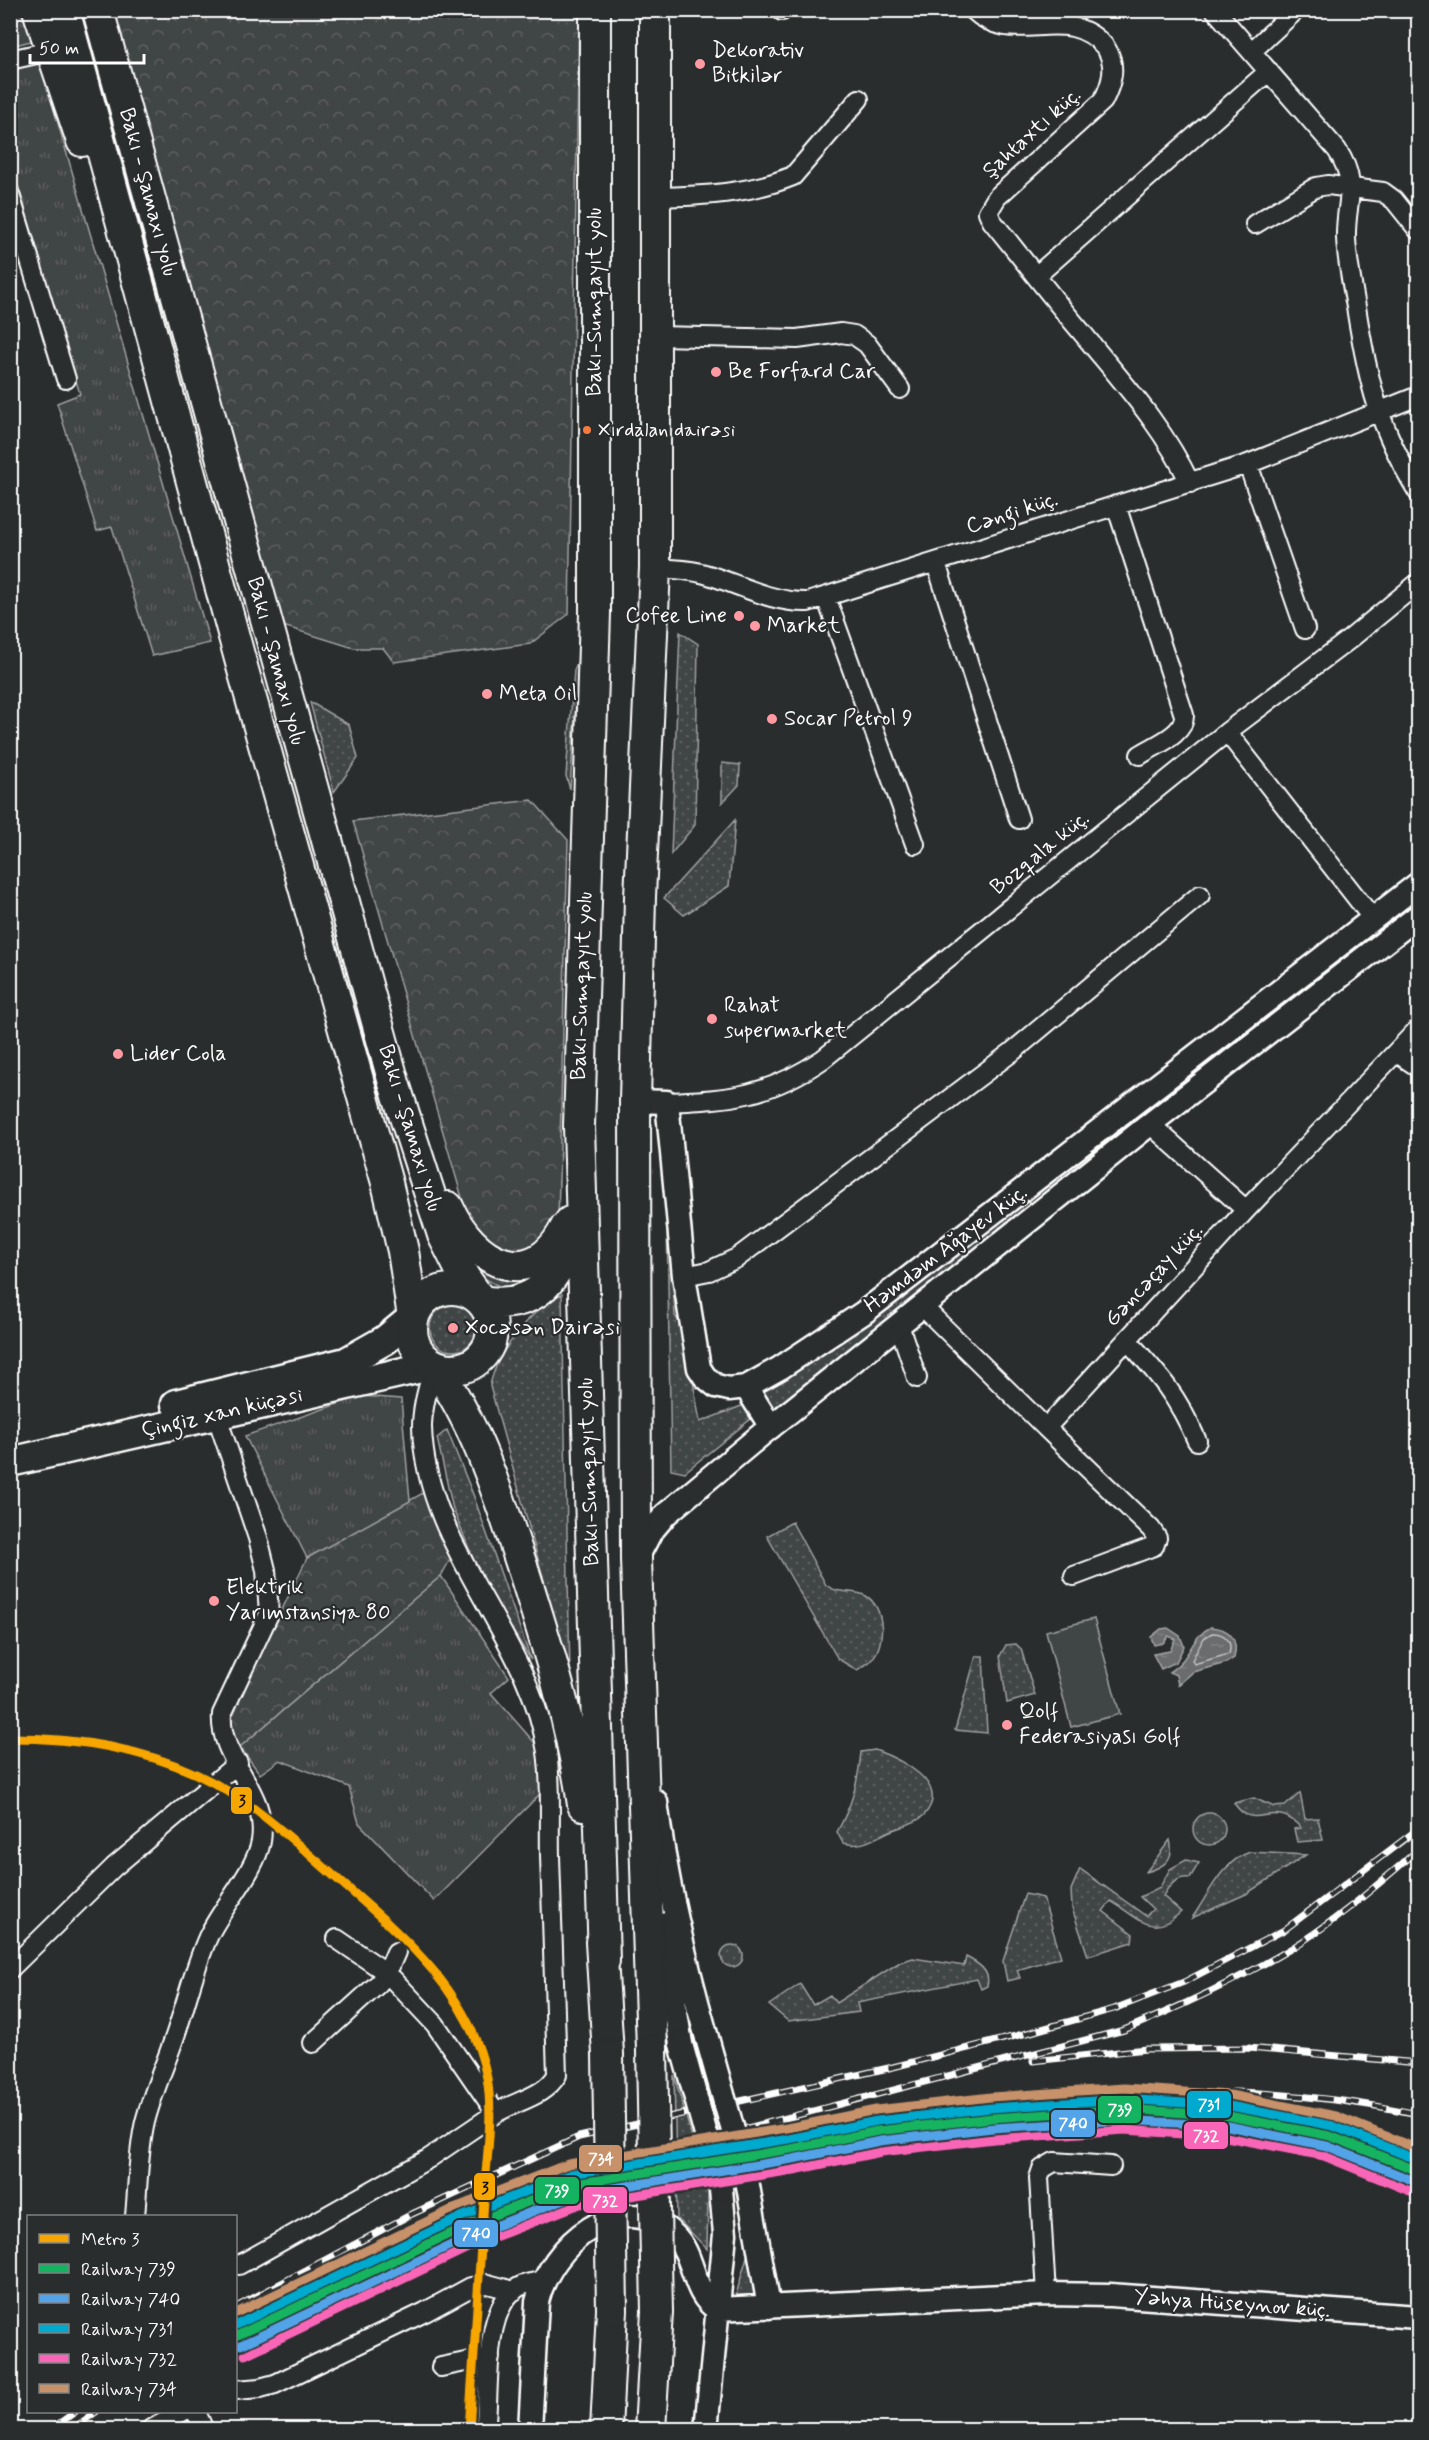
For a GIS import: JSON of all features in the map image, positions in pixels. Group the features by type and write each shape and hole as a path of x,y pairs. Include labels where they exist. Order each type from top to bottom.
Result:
{"highway":[{"name":"Bakı - Şamaxı yolu","path":"38,10 62,46 162,374 387,1183 403,1251 413,1317"},
{"name":"Bakı - Şamaxı yolu","path":"62,46 66,10"},
{"name":"Bakı - Şamaxı yolu","path":"98,10 394,1083 442,1235 464,1277 481,1301"},
{"name":"Bakı-Sumqayıt yolu","path":"595,10 595,613 579,1126 604,1961"},
{"name":"Bakı-Sumqayıt yolu","path":"650,2430 657,2312 652,2050 636,1559 635,1101 640,897 654,568 655,10"},
{"path":"394,1083 455,1222 463,1236 482,1254 507,1264 521,1266 533,1263 543,1257 560,1239 570,1219"},
{"path":"481,1301 503,1304 526,1298 548,1283 560,1267 565,1253 570,1219 579,1126"},
{"path":"434,1365 452,1369 461,1368 478,1360 489,1345 492,1327 487,1309 481,1301 463,1290 442,1290 424,1300 413,1317 414,1341 421,1355 434,1365 450,1387 469,1424 493,1482 547,1643 570,1730 579,1775 604,1961 608,2054 612,2310 606,2430"}],"main road":[{"path":"10,1443 327,1368 368,1350 413,1317"},
{"name":"Çingiz xan küçəsi","path":"10,1462 434,1365"}],"street":[{"name":"Şahtaxtı küç.","path":"973,10 987,22 999,24 1056,18 1086,19 1109,52 1112,78 1103,101 997,197 988,212 992,221 1036,276 1136,395 1167,438 1190,483"},
{"path":"1215,10 1347,164 1352,187 1346,238 1365,367 1378,413 1390,441 1419,492"},
{"path":"1252,51 1296,10"},
{"path":"10,60 62,46"},
{"path":"1036,276 1269,71"},
{"path":"655,197 722,194 778,182 793,176 859,99"},
{"path":"1255,224 1316,187 1352,187 1390,195 1419,230"},
{"path":"10,195 66,379"},
{"path":"656,336 797,339 842,333 854,335 867,344 900,389"},
{"name":"Cəngi küç.","path":"654,568 703,573 788,601 808,602 1248,464 1419,396"},
{"path":"1248,464 1305,629"},
{"path":"1116,505 1184,715 1184,722 1179,730 1140,755"},
{"path":"936,563 1019,819"},
{"name":"Bozqala küç.","path":"667,1102 731,1100 794,1079 823,1059 1227,732 1419,583"},
{"path":"826,597 915,844"},
{"path":"1227,732 1373,919"},
{"name":"Həmdəm Ağayev küç.","path":"746,1387 780,1368 863,1313 1419,884"},
{"path":"684,1276 709,1271 737,1258 1012,1052 1200,895"},
{"path":"636,1559 650,1533 666,1514 771,1427 1150,1124 1419,916"},
{"name":"Gəncəçay küç.","path":"1046,1428 1246,1210 1419,1029"},
{"path":"1397,1053 1419,1067"},
{"path":"635,1101 667,1102 684,1276 699,1368 716,1386 729,1389 746,1387 771,1427"},
{"path":"1150,1124 1246,1210"},
{"path":"922,1306 1152,1529 1157,1539 1154,1546 1074,1575"},
{"path":"899,1324 917,1378"},
{"path":"1126,1340 1169,1386 1184,1410 1197,1441"},
{"path":"239,2265 454,2143 496,2113 544,2092 557,2075 547,1751 529,1685 467,1572 436,1497 429,1472 422,1428 423,1407 434,1365"},
{"path":"135,2215 141,2148 150,2103 209,1934 260,1844 262,1827 260,1810 221,1728 222,1714 262,1633 269,1614 270,1600 258,1538 216,1414"},
{"path":"640,1676 661,1842 671,1982 681,2044 721,2189 725,2234 706,2430"},
{"path":"10,1969 114,1867 238,1763"},
{"path":"661,1842 689,1972 749,2188 769,2307"},
{"path":"337,1939 387,1973 445,2036 496,2113"},
{"path":"313,2043 387,1973 396,1952"},
{"path":"1046,2295 1039,2178 1042,2169 1054,2162 1111,2166"},
{"path":"722,2279 749,2188"},
{"path":"530,2430 537,2301 542,2281 553,2263 590,2228 603,2221 637,2218 651,2221 673,2234 682,2244 703,2297 717,2309"},
{"path":"485,2430 490,2357 496,2319 514,2291 522,2285 542,2281"},
{"path":"237,2390 275,2384 425,2312 471,2287 488,2284 514,2291"},
{"name":"Yəhya Hüseynov küç.","path":"717,2309 1046,2295 1110,2295 1419,2317"},
{"path":"441,2367 490,2357"},
{"path":"150,2430 180,2413"},
{"path":"196,2413 204,2430"}],"green space":[{"path":"11,11 26,11 35,40 11,46"},
{"path":"108,11 579,11 569,614 530,644 394,662 383,648 354,648 283,626"},
{"path":"40,62 210,643 152,656 112,527 97,531 57,403 80,394 11,161 11,70"},
{"path":"680,632 698,644 695,825 671,854"},
{"path":"579,659 570,789 566,776 574,670"},
{"path":"310,702 349,725 358,758 334,792"},
{"path":"722,763 740,765 739,785 722,803"},
{"path":"532,800 568,840 558,1220 527,1255 494,1250 467,1215 353,821"},
{"path":"735,820 729,886 684,915 664,898"},
{"path":"1418,892 1418,907 769,1413 757,1392"},
{"path":"666,1158 675,1316 684,1329 700,1422 744,1405 752,1418 685,1472 671,1469"},
{"path":"467,1261 547,1270 512,1290 487,1280"},
{"path":"562,1294 570,1674 490,1386 500,1360 517,1333 539,1310"},
{"name":"Xocəsən Dairəsi","path":"453,1305 469,1312 476,1328 469,1344 453,1351 437,1344 430,1328 437,1312"},
{"path":"361,1396 401,1399 410,1501 307,1558 245,1436"},
{"path":"447,1430 474,1497 531,1660 483,1583 453,1509 437,1438"},
{"path":"423,1493 451,1558 441,1576 240,1747 228,1721 307,1558"},
{"path":"792,1522 826,1585 835,1590 866,1596 877,1608 881,1626 880,1644 871,1661 857,1670 838,1659 767,1536"},
{"path":"441,1576 509,1677 491,1693 541,1750 540,1794 434,1901 359,1823 349,1787 280,1760 260,1774 240,1747"},
{"path":"1094,1619 1120,1714 1071,1727 1046,1631"},
{"path":"1016,1644 1021,1649 1035,1695 1007,1703 1000,1656 1006,1645"},
{"path":"976,1656 983,1656 987,1733 955,1730"},
{"path":"875,1750 896,1759 919,1774 927,1782 932,1792 931,1803 924,1815 913,1823 862,1844 843,1843 837,1832 854,1793 861,1752"},
{"path":"1300,1793 1305,1819 1318,1818 1323,1840 1297,1842 1294,1829 1301,1828 1291,1819 1273,1814 1249,1816 1234,1803 1254,1798 1274,1807 1285,1806"},
{"path":"1209,1813 1220,1818 1225,1829 1220,1840 1209,1845 1198,1840 1193,1829 1198,1818"},
{"path":"1170,1840 1171,1853 1167,1862 1146,1872"},
{"path":"1250,1852 1306,1855 1246,1894 1192,1918 1223,1871 1231,1863"},
{"path":"1186,1860 1199,1863 1190,1878 1181,1878 1174,1882 1163,1896 1181,1912 1171,1920 1153,1925 1137,1919 1111,1901 1103,1911 1133,1934 1132,1942 1088,1956 1072,1908 1071,1890 1080,1869 1146,1916 1153,1909 1140,1897 1160,1887 1170,1869"},
{"path":"1025,1894 1043,1898 1061,1957 1017,1970 1020,1978 1007,1981 1003,1961"},
{"path":"732,1945 742,1952 743,1956 736,1966 732,1967 722,1960 721,1956 728,1946"},
{"path":"966,1957 985,1972 987,1986 981,1989 977,1979 857,2003 859,2012 788,2021 769,2005 800,1984 813,2005 830,1995 836,2003 900,1962 913,1958 964,1966"},
{"path":"674,2075 708,2193 707,2249 677,2218"},
{"path":"748,2253 756,2302 734,2302"}],"water":[{"path":"1211,1627 1223,1630 1232,1636 1235,1646 1234,1658 1226,1663 1193,1672 1178,1685 1176,1675 1169,1672 1182,1660 1199,1636"},
{"path":"1168,1628 1180,1636 1184,1646 1176,1662 1161,1669 1153,1654 1170,1651 1175,1639 1168,1636 1163,1643 1154,1645 1151,1637 1161,1629"}],"railway":[{"path":"237,2306 412,2214 579,2137 893,2067 1031,2032 1114,2009 1184,1982 1284,1930 1418,1829"},
{"path":"686,2144 1124,2030 1210,1992 1292,1948 1342,1914 1418,1850"},
{"path":"1033,2061 1147,2049 1248,2048 1418,2063"},
{"path":"237,2321 436,2225 561,2177 815,2128 987,2103 1073,2094 1160,2091 1247,2092 1333,2100 1418,2114"},
{"path":"50,2430 74,2413"},
{"path":"71,2430 95,2413"}],"metro line":[{"name":"3","path":"10,1738 82,1742 128,1751 174,1765 214,1783 265,1817 377,1913 425,1961 446,1987 464,2015 478,2045 487,2078 490,2108 469,2430"}],"rail line":[{"name":"734","path":"237,2313 457,2207 568,2164 787,2128 876,2110 991,2097 1124,2088 1230,2095 1336,2116 1418,2149"},
{"name":"731","path":"237,2325 461,2217 571,2174 789,2139 877,2121 991,2108 1124,2099 1230,2106 1333,2126 1418,2160"},
{"name":"739","path":"237,2336 466,2226 574,2184 791,2149 878,2131 992,2118 1125,2109 1229,2116 1330,2136 1418,2171"},
{"name":"740","path":"241,2345 470,2236 577,2194 793,2159 880,2141 993,2128 1125,2120 1228,2126 1327,2146 1414,2181"},
{"name":"732","path":"245,2355 474,2245 580,2204 794,2170 881,2152 994,2139 1125,2130 1226,2137 1324,2156 1410,2191"}],"place":[{"name":"Dekorativ Bitkilər","path":"700,64"},
{"name":"Be Forfard Car","path":"716,372"},
{"name":"Xırdalan dairəsi","path":"587,430"},
{"name":"Cofee Line","path":"739,616"},
{"name":"Market","path":"755,626"},
{"name":"Meta Oil","path":"487,694"},
{"name":"Socar Petrol 9","path":"772,719"},
{"name":"Rahat supermarket","path":"712,1019"},
{"name":"Lider Cola","path":"118,1054"},
{"name":"Xocəsən Dairəsi","path":"453,1328"},
{"name":"Elektrik Yarımstansiya 80","path":"214,1601"},
{"name":"Qolf Federasiyası Golf","path":"1007,1725"}]}
